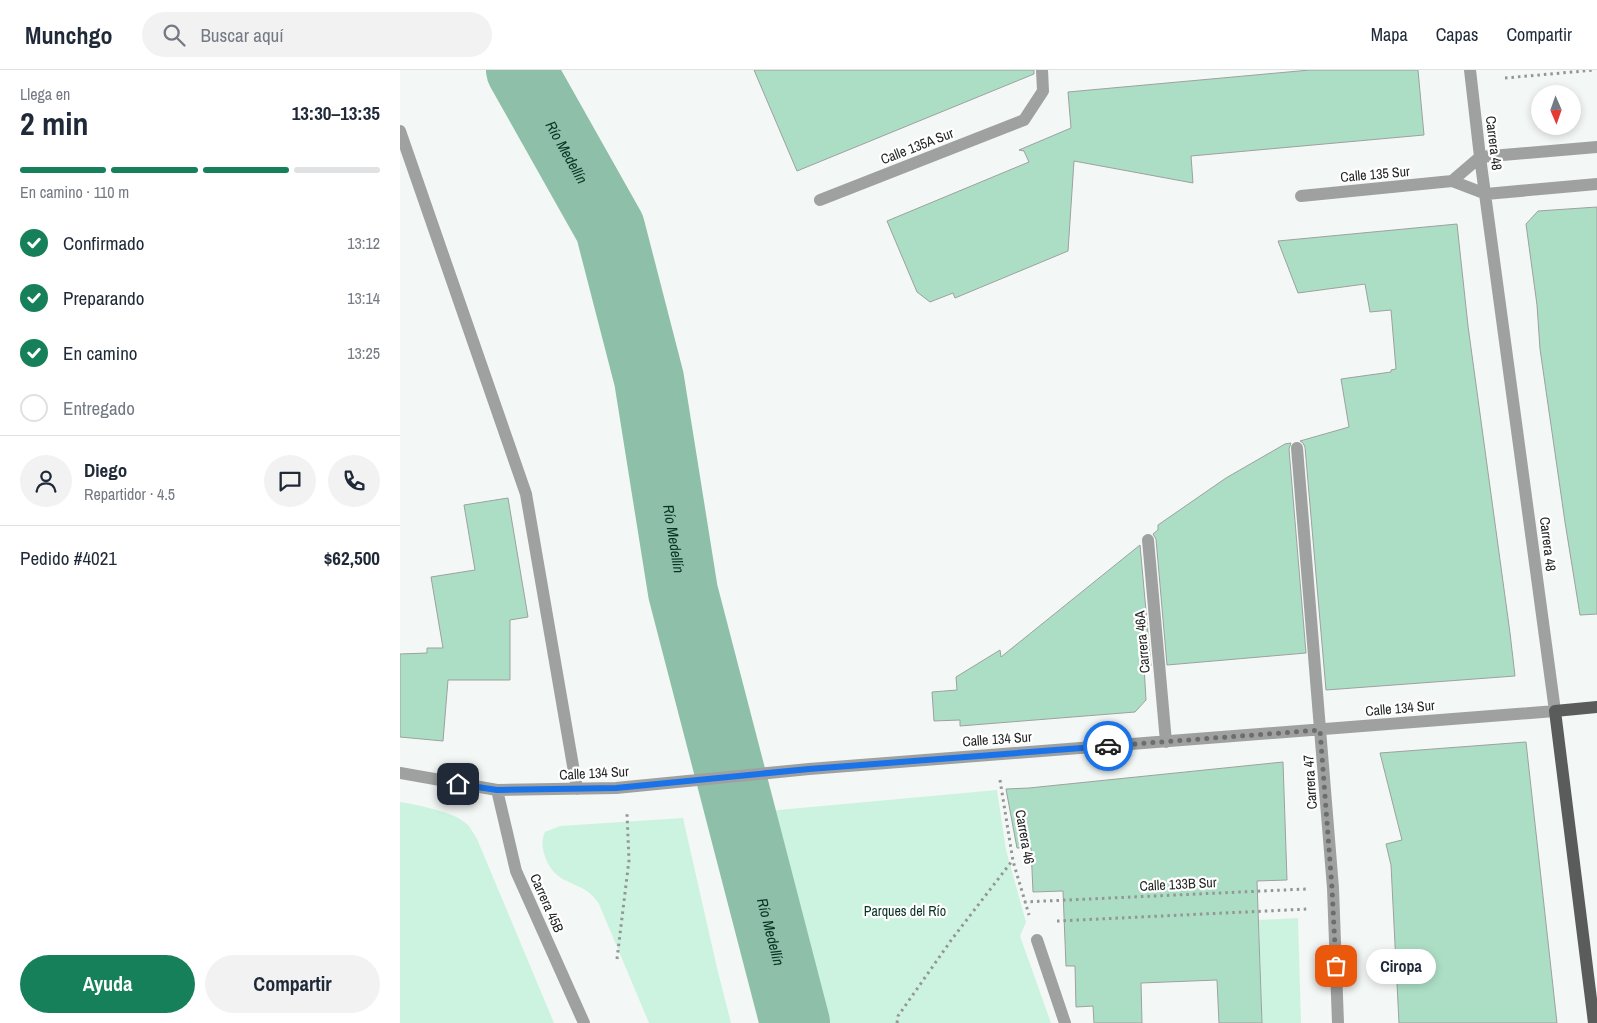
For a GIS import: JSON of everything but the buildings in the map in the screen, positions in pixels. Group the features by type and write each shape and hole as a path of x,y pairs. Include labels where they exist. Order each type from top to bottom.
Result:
{"main road":[{"name":"Calle 134 Sur","path":"1555,711 1597,707"},
{"name":"Carrera 48","path":"1555,711 1594,1023"}],"street":[{"name":"Calle 135A Sur","path":"820,200 1024,120 1043,91 1042,70"},
{"name":"Carrera 48","path":"1470,70 1480,157 1555,711"},
{"path":"400,131 526,494 577,789"},
{"path":"1452,181 1480,157 1597,147"},
{"name":"Calle 135 Sur","path":"1301,196 1452,181 1486,194 1597,184"},
{"name":"Carrera 47","path":"1297,448 1332,888 1338,1023"},
{"name":"Carrera 46A","path":"1148,540 1166,742"},
{"name":"Calle 134 Sur","path":"400,773 497,790 616,788 809,769 1555,711"},
{"name":"Carrera 45B","path":"497,790 516,871 584,1023"},
{"path":"1037,940 1065,1023"}],"path":[{"path":"1505,78 1595,70"},
{"name":"Carrera 46","path":"997,754 1013,861 1031,922"},
{"path":"617,959 630,860 627,814"},
{"path":"897,1023 898,1016 952,939 1013,861"},
{"name":"Calle 133B Sur","path":"1024,902 1332,888"},
{"path":"1050,922 1333,908"}],"green space":[{"name":"Parques del Río","path":"997,790 1006,850 1026,922 1020,936 1051,1023 820,1023 757,812"},
{"path":"400,802 426,807 455,816 468,825 477,839 554,1023 400,1023"},
{"path":"683,818 731,1023 649,1023 599,904 586,890 557,875 551,868 544,852 545,832 560,826"},
{"path":"1298,918 1301,1023 1262,1023 1259,920"}],"waterway":[{"name":"Río Medellín","path":"521,70 610,228 649,379 683,592 795,1023"}],"way so far":[{"path":"1108,746 1320,730 1336,966"}],"place":[{"name":"Ciropa","path":"1336,966"}],"route":[{"path":"458,784 497,790 616,788 809,769 1108,746"}]}
